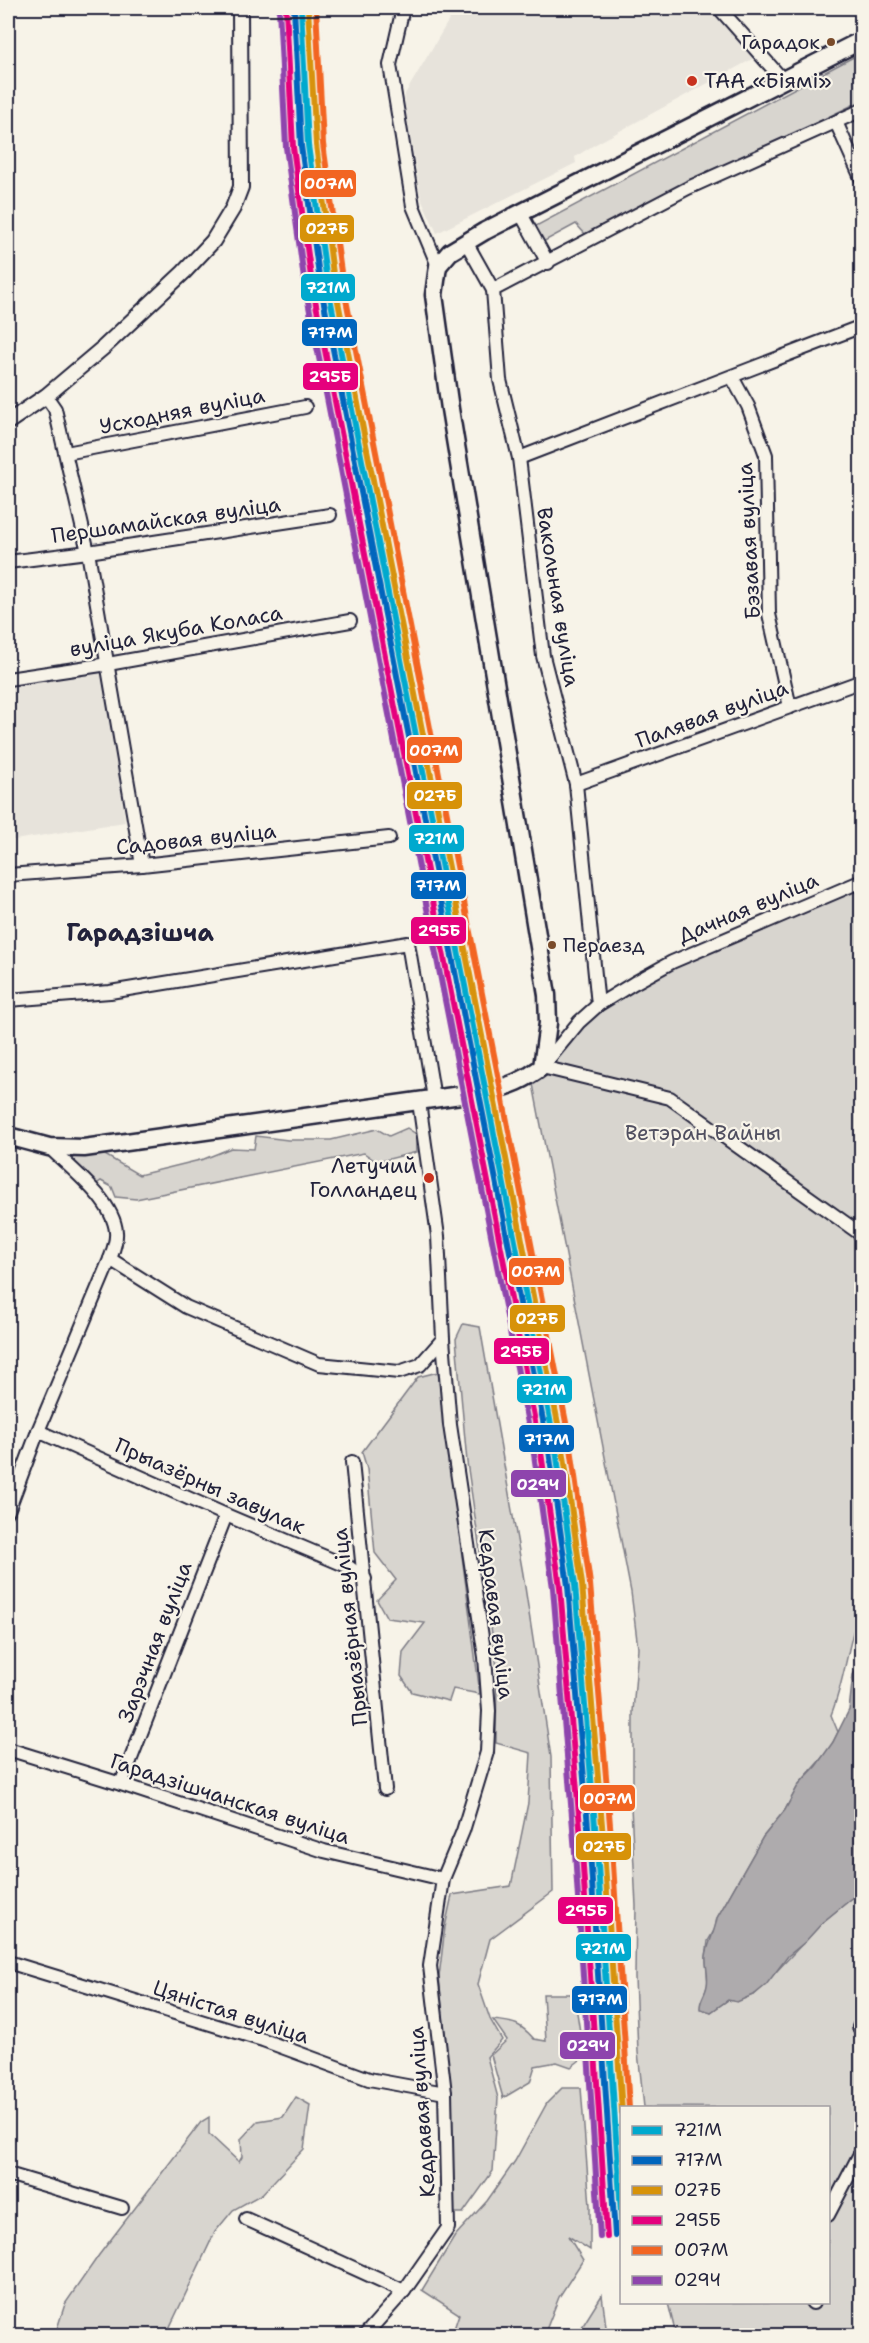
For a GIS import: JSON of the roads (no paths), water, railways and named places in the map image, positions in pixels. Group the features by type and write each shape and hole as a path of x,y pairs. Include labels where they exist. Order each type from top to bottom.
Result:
{"main road":[{"path":"8,1136 49,1147 84,1148 489,1091 514,1085 543,1066 548,1023 547,995 450,409 434,295 438,266 450,252 466,243 861,40"}],"street":[{"path":"8,422 46,396 104,347 184,272 213,241 233,208 241,188 240,8"},
{"path":"403,8 390,65 413,207 438,266"},
{"path":"719,8 782,79"},
{"path":"466,243 493,290 688,188 861,110"},
{"path":"836,122 861,180"},
{"path":"521,214 548,263"},
{"name":"Вакольная вуліца","path":"493,290 500,380 519,459 543,656 576,784 595,956 598,1005"},
{"path":"519,459 861,327"},
{"name":"Бэзавая вуліца","path":"732,377 748,406 766,455 770,614 790,707"},
{"path":"46,396 55,409 88,552 142,865"},
{"name":"Усходняя вуліца","path":"66,453 305,407"},
{"name":"Першамайская вуліца","path":"8,562 330,515"},
{"name":"вуліца Якуба Коласа","path":"8,679 108,664 350,621"},
{"name":"Палявая вуліца","path":"576,784 861,681"},
{"name":"Садовая вуліца","path":"8,875 142,865 389,838"},
{"name":"Дачная вуліца","path":"543,1066 566,1036 598,1005 672,962 861,881"},
{"name":"Кедравая вуліца","path":"8,1000 110,992 408,943 427,1100 438,1236 442,1339 450,1425 485,1657 489,1711 487,1752 463,1831 443,1879 430,1966 445,2093 448,2228 404,2291 364,2336"},
{"path":"543,1066 670,1098 861,1235"},
{"path":"8,1511 38,1431 110,1259 117,1234 113,1218 104,1202 49,1147"},
{"path":"110,1259 186,1307 320,1364 399,1371 420,1365 442,1339"},
{"name":"Прыазёрны завулак","path":"38,1431 349,1567 365,1579"},
{"name":"Прыазёрная вуліца","path":"352,1462 385,1789"},
{"name":"Зарэчная вуліца","path":"121,1784 226,1515"},
{"name":"Гарадзішчанская вуліца","path":"8,1749 324,1851 443,1879"},
{"name":"Цяністая вуліца","path":"8,1962 263,2040 369,2079 445,2093"},
{"path":"830,2211 861,2150"},
{"path":"8,2174 122,2208"},
{"path":"246,2218 404,2291"},
{"path":"375,2325 383,2336"}],"place":[{"name":"Гарадок","path":"831,42"},
{"name":"ТАА «Біямі»","path":"692,81"},
{"name":"Пераезд","path":"552,945"},
{"name":"Летучий Голландец","path":"429,1178"}],"district":[{"name":"Гарадзішча","path":"140,933"}],"park label":[{"name":"Ветэран Вайны","path":"703,1133"}]}
